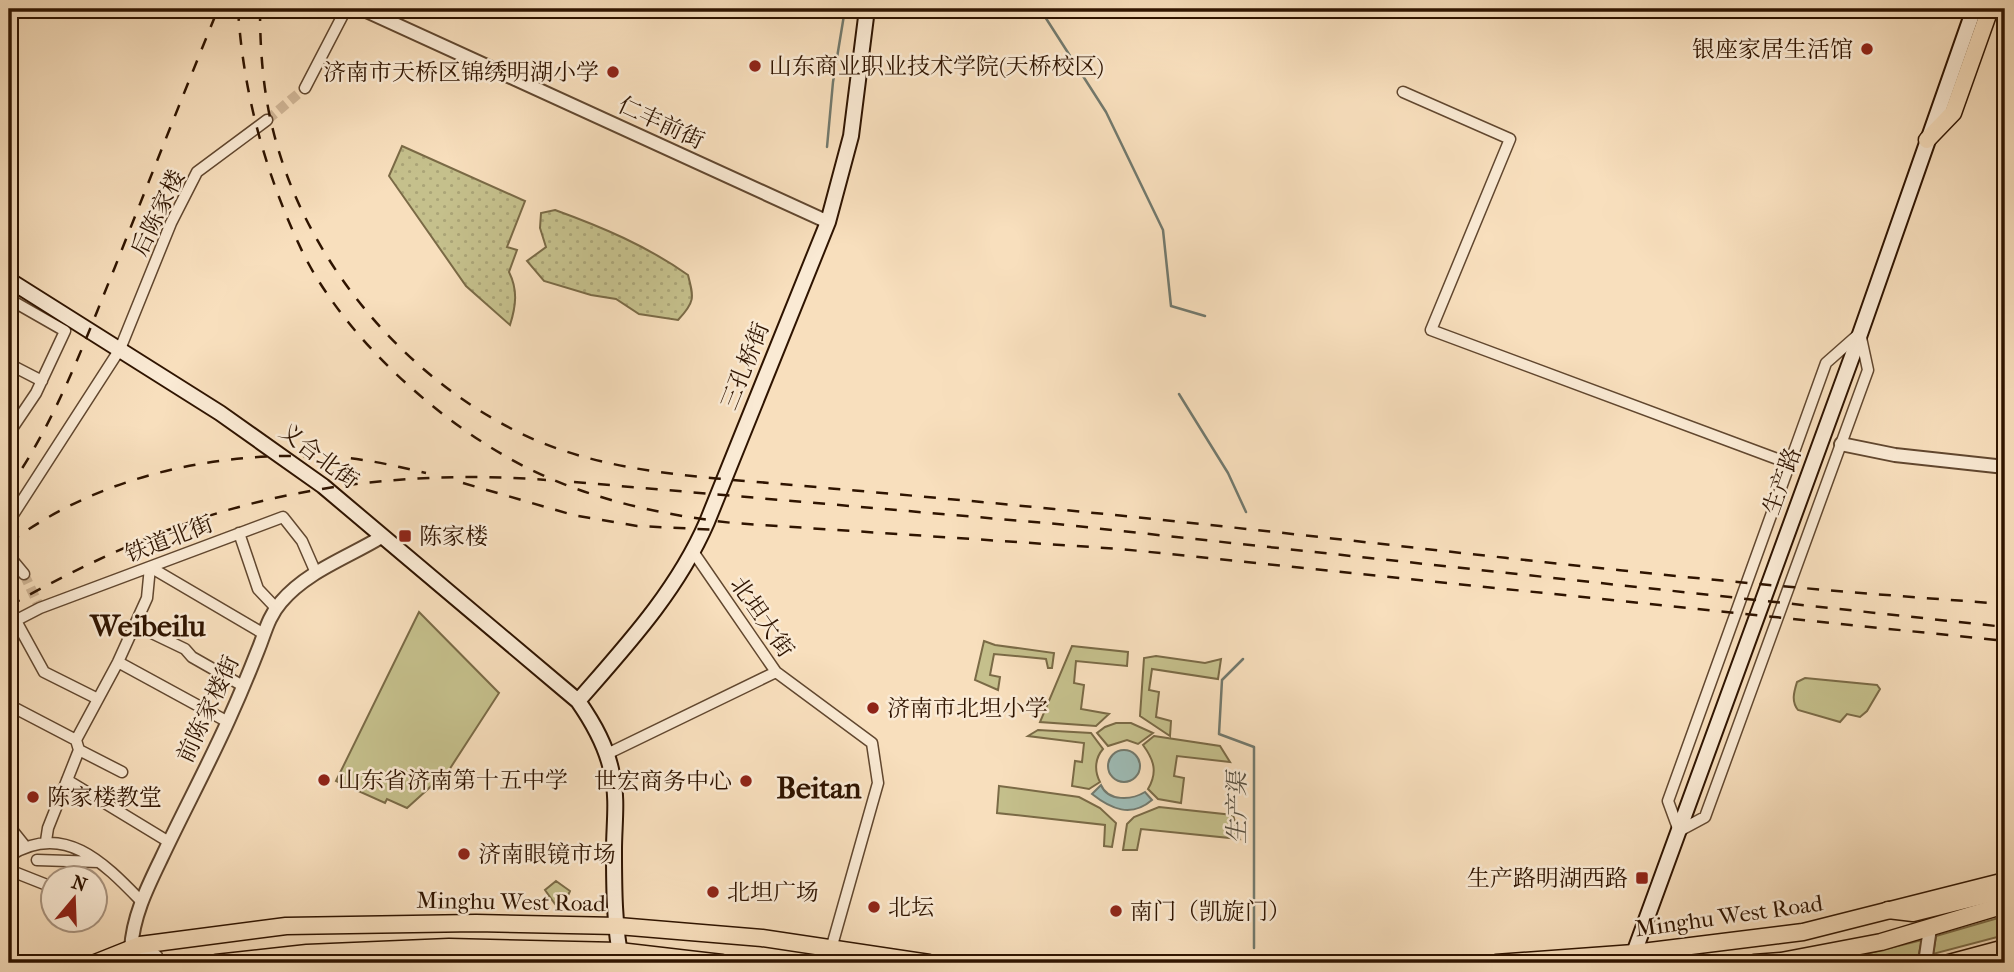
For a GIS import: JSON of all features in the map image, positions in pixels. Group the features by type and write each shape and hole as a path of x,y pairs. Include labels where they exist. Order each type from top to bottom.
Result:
{"main road":[{"name":"三孔桥街","path":"578,701 649,619 694,554 828,222 851,136 867,9"},
{"name":"生产路","path":"1628,958 1679,831 1860,333 1974,9"},
{"path":"1927,141 1953,113 1990,9"},
{"name":"义合北街","path":"9,280 284,457 323,486 578,701 607,754 616,797 614,849 620,957"},
{"name":"Minghu West Road","path":"1496,963 1628,958 1803,932 2005,881"},
{"path":"1888,910 1913,913 2005,890"},
{"path":"1754,963 1781,961 1881,942 2005,905"},
{"name":"Minghu West Road","path":"95,963 140,945 286,926 476,923 618,926 762,938 929,963"},
{"path":"1949,963 2005,948"},
{"name":"Minghu West Road","path":"216,963 307,953 620,957 722,963"}],"street":[{"path":"305,88 346,9"},
{"name":"仁丰前街","path":"362,9 828,222"},
{"path":"1403,92 1510,139 1430,330 1788,463"},
{"name":"后陈家楼","path":"9,521 120,349 171,223 197,172 267,120"},
{"path":"9,299 65,331 42,381 14,416 9,433"},
{"path":"1860,333 1868,370 1705,817 1679,831 1668,801 1788,463 1826,363 1860,333"},
{"path":"9,365 42,381"},
{"path":"1841,444 1895,455 2005,467"},
{"name":"铁道北街","path":"12,623 40,608 283,517 302,541 316,573"},
{"path":"239,533 258,589 276,608"},
{"name":"前陈家楼街","path":"131,949 132,927 141,901 228,722 268,620 276,608 306,578 383,536"},
{"name":"北坦大街","path":"694,554 776,673 872,743 878,783 831,948"},
{"path":"9,556 24,574"},
{"path":"46,841 77,745 147,598 150,567 264,634"},
{"path":"12,623 44,672 98,699"},
{"path":"135,625 185,649 192,657 243,686"},
{"path":"118,662 228,722"},
{"path":"607,754 776,673"},
{"path":"9,705 122,772"},
{"path":"67,780 169,842"},
{"path":"9,826 25,846"},
{"path":"9,856 25,846 46,841 66,844 100,862 141,901"},
{"path":"37,860 100,862"},
{"path":"9,870 38,881"},
{"path":"1926,957 1930,928"},
{"path":"131,949 149,949 157,956 157,963"}],"shaded area":[{"path":"402,146 525,201 507,247 517,250 509,272 515,298 510,325 466,286 389,176"},
{"path":"555,210 624,238 688,275 692,299 684,314 678,320 639,314 616,299 591,295 544,281 527,261 546,247 540,228 541,213"},
{"path":"419,612 499,693 449,770 407,808 387,799 385,803 336,781"},
{"path":"984,641 1054,653 1052,668 1048,668 1046,659 994,654 990,675 1000,677 998,690 975,680"},
{"path":"1072,646 1128,652 1127,666 1076,661 1074,683 1084,685 1081,709 1109,714 1096,726 1040,722"},
{"path":"1156,656 1205,663 1221,659 1218,679 1152,669 1149,690 1159,692 1156,717 1171,721 1170,736 1140,716 1144,658"},
{"path":"1805,678 1877,685 1880,689 1867,711 1860,717 1847,714 1840,722 1798,710 1794,700 1795,689 1797,682"},
{"path":"1116,723 1131,723 1153,733 1138,744 1127,740 1108,746 1097,733"},
{"path":"1038,730 1091,733 1103,749 1096,765 1100,782 1089,789 1072,786 1075,761 1082,762 1084,743 1028,736"},
{"path":"1154,736 1220,746 1230,762 1177,756 1174,776 1184,778 1181,803 1158,799 1148,789 1154,772 1150,756 1143,745"},
{"path":"999,786 1079,797 1100,808 1116,823 1112,847 1104,846 1105,825 997,813"},
{"path":"1159,807 1233,815 1240,839 1141,829 1137,850 1123,850 1127,824 1134,817"},
{"path":"556,881 570,891 566,900 555,904 545,890"},
{"path":"2005,916 2005,935 1933,954 1936,936"},
{"path":"1922,940 1917,962 1829,963"}],"water":[{"path":"1124,750 1135,755 1140,766 1135,777 1124,782 1113,777 1108,766 1113,755"},
{"path":"1101,785 1104,791 1115,797 1134,797 1145,792 1152,800 1136,809 1114,807 1092,794"}],"waterway":[{"path":"827,147 833,82 845,9"},
{"path":"1040,9 1106,112 1163,230 1171,306 1205,316"},
{"name":"生产渠","path":"1179,394 1228,473 1246,512"},
{"name":"生产渠","path":"1243,659 1222,680 1219,734 1254,747 1254,948"}],"tunnel":[{"path":"267,120 305,88"},
{"path":"24,574 40,608"}],"railway":[{"path":"9,488 41,436 68,381 218,9"},
{"path":"238,9 245,72 267,164 303,253 347,321 408,385 477,439 513,461 593,495 686,517 733,523 1121,549 2005,641"},
{"path":"260,9 263,70 273,130 287,177 307,222 332,265 362,305 395,342 432,376 472,405 514,430 545,444 611,463 678,474 1148,518 1709,579 2005,604"},
{"path":"9,543 44,519 82,500 121,484 204,463 289,456 332,457 426,473"},
{"path":"9,606 84,566 143,540 255,503 303,492 400,480 449,477 546,480"},
{"path":"574,482 1057,524 2005,627"},
{"path":"463,483 573,515 637,526 720,530"}],"place":[{"name":"银座家居生活馆","path":"1867,49"},
{"name":"山东商业职业技术学院(天桥校区)","path":"755,66"},
{"name":"济南市天桥区锦绣明湖小学","path":"613,72"},
{"name":"陈家楼","path":"405,536"},
{"name":"济南市北坦小学","path":"873,708"},
{"name":"山东省济南第十五中学","path":"324,780"},
{"name":"世宏商务中心","path":"746,781"},
{"name":"陈家楼教堂","path":"33,797"},
{"name":"济南眼镜市场","path":"464,854"},
{"name":"生产路明湖西路","path":"1642,878"},
{"name":"北坦广场","path":"713,892"},
{"name":"北坛","path":"874,907"},
{"name":"南门（凯旋门）","path":"1116,911"}],"district":[{"name":"Weibeilu","path":"148,626"},
{"name":"Beitan","path":"819,788"}]}
